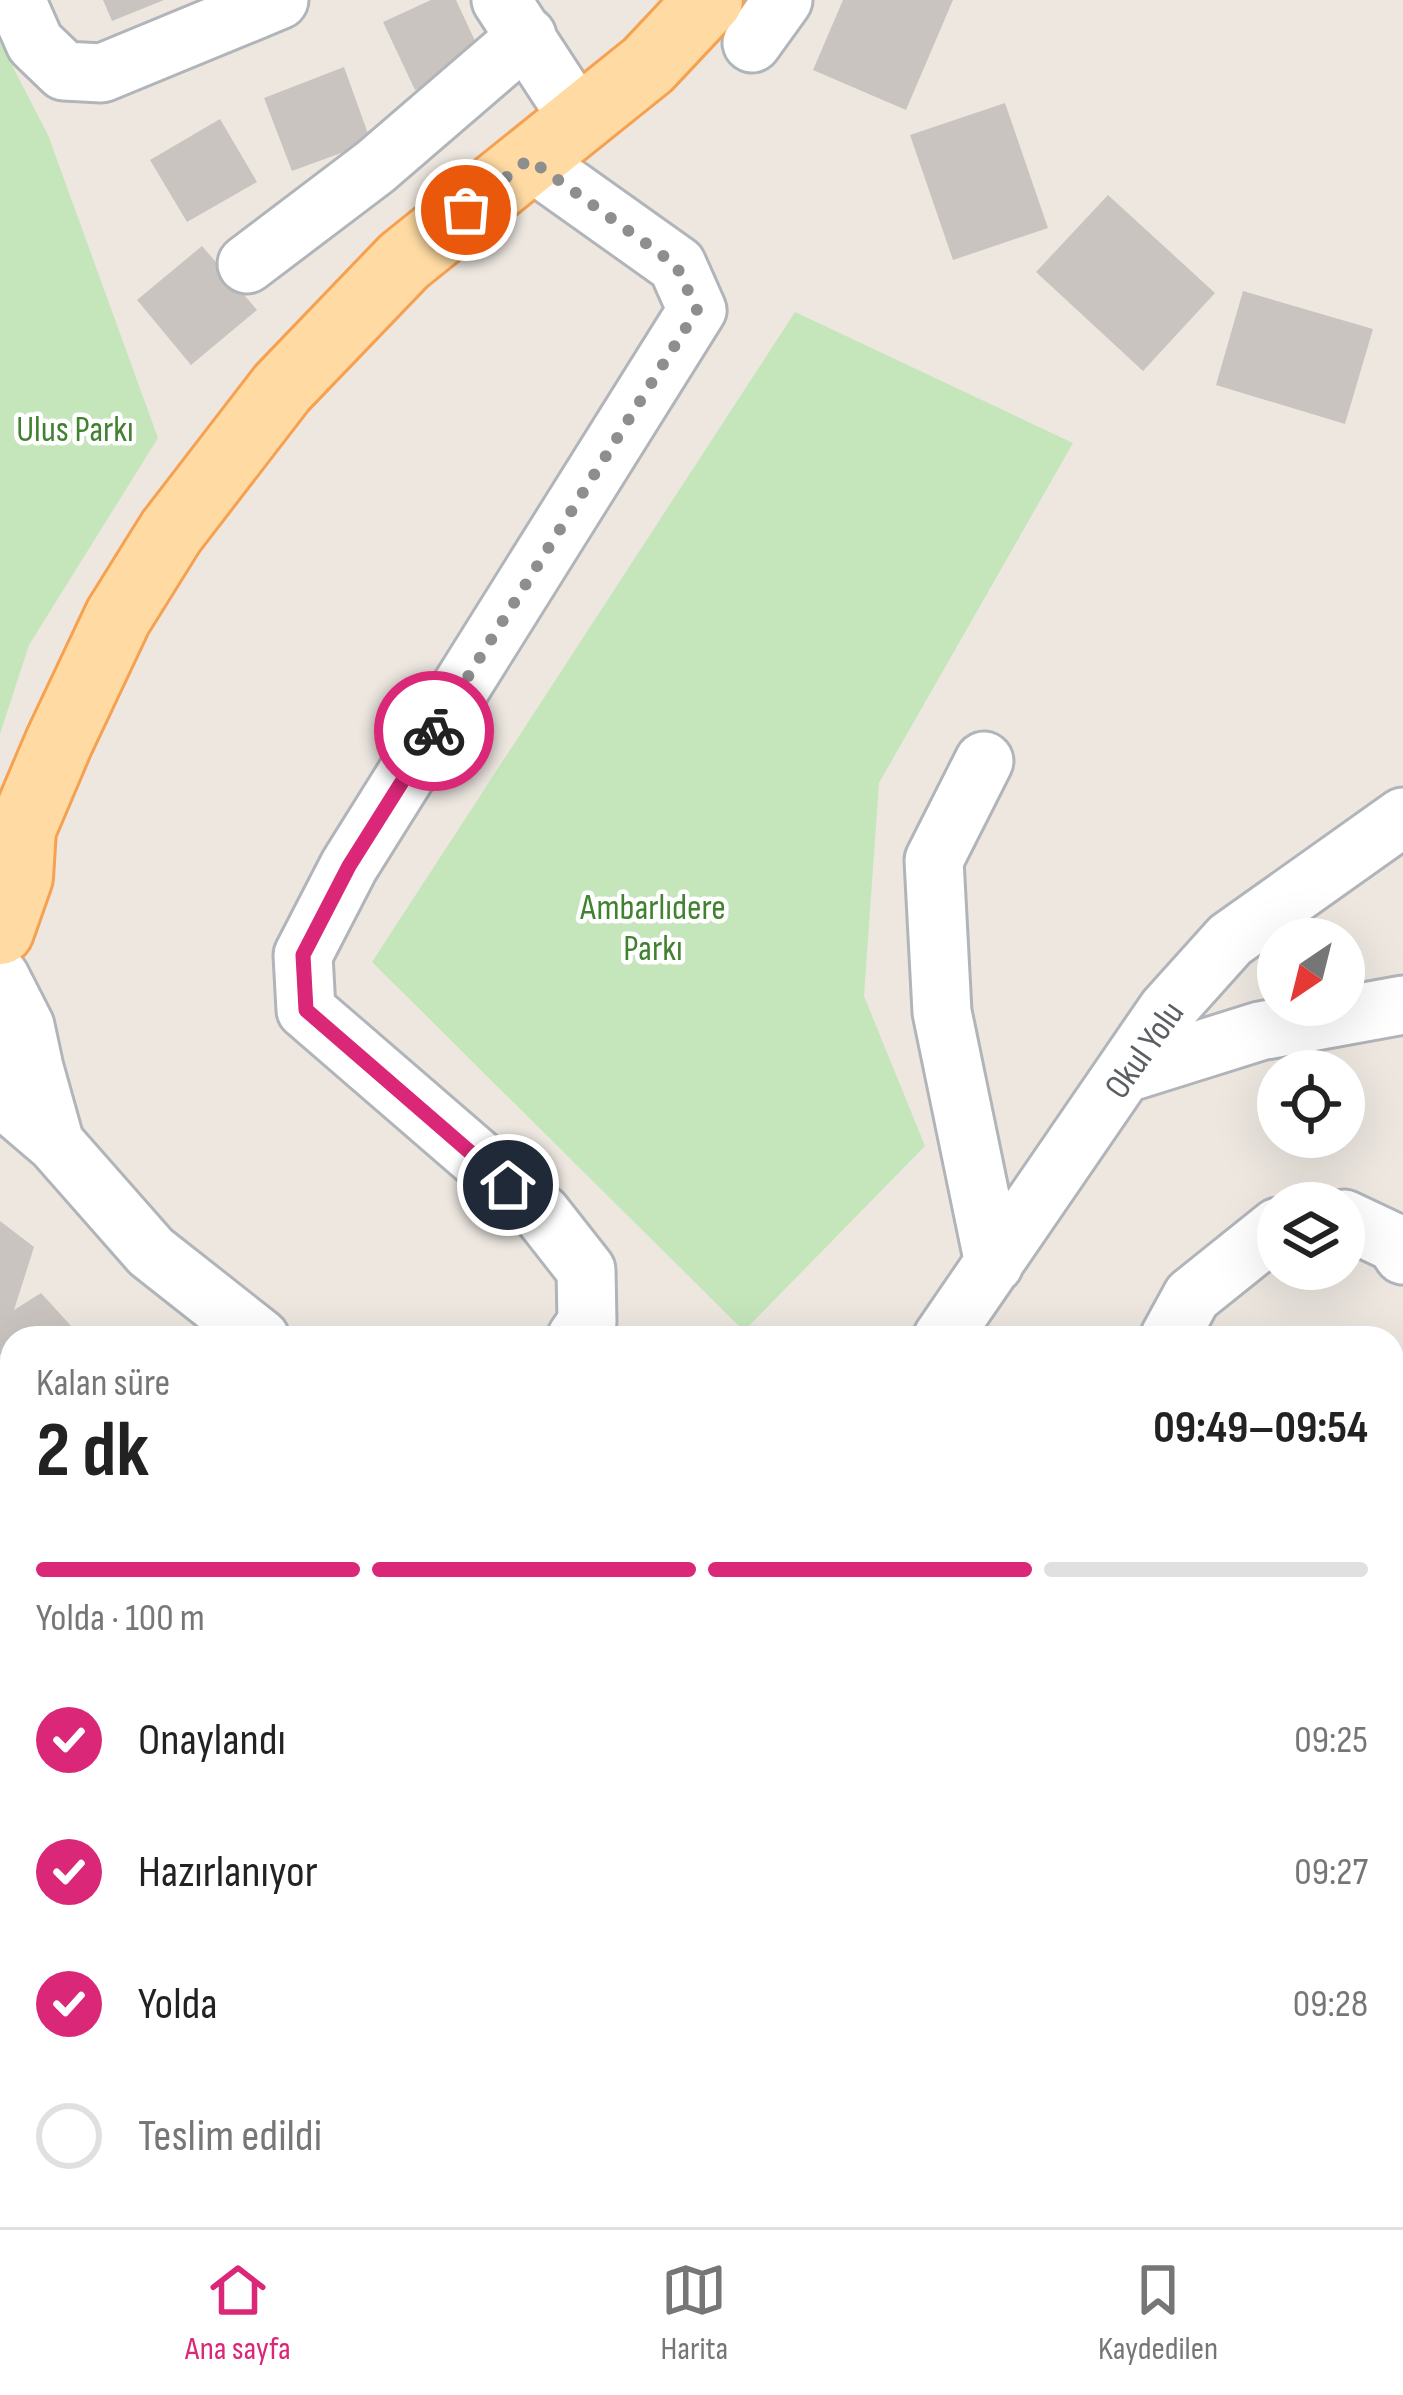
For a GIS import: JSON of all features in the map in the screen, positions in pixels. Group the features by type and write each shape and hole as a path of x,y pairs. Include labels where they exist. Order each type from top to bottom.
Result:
{"main road":[{"path":"0,931 19,877 11,839 118,617 171,532 297,372 404,261 529,159 648,65 748,14"}],"street":[{"path":"16,0 35,43 64,71 102,73 279,0"},
{"path":"247,265 375,166 514,18 580,121"},
{"path":"529,159 676,265 697,310 349,866 303,955 306,1010 542,1214 586,1270 584,1326"},
{"path":"984,761 934,860 942,1012 994,1264"},
{"name":"Okul Yolu","path":"950,1326 1167,1010 1230,940 1403,817"},
{"path":"0,977 25,1026 11,1068 55,1142 152,1252 245,1326"},
{"path":"1126,1073 1260,1031 1403,1005"},
{"path":"1365,1229 1396,1244 1403,1255"},
{"path":"1176,1326 1192,1296 1257,1245"}],"green space":[{"name":"Ulus Parkı","path":"0,42 48,135 158,438 29,645 0,734"},
{"name":"Ambarlıdere Parkı","path":"795,312 1073,443 879,783 864,996 925,1146 749,1326 739,1326 372,962"}],"building":[{"path":"103,0 164,0 112,21"},
{"path":"431,0 456,0 483,58 415,90 383,22"},
{"path":"843,0 953,0 906,110 813,70"},
{"path":"344,67 371,142 292,171 264,98"},
{"path":"1005,103 1048,228 953,260 910,135"},
{"path":"220,119 257,182 187,222 150,160"},
{"path":"1108,195 1215,293 1143,371 1036,272"},
{"path":"202,246 257,310 191,365 137,300"},
{"path":"1243,291 1373,329 1345,424 1216,385"},
{"path":"0,1221 34,1247 14,1310 41,1293 71,1326 0,1326"}],"way so far":[{"path":"434,731 697,310 676,265 529,159 466,210"}],"route":[{"path":"434,731 349,866 303,955 306,1010 508,1185"}]}
